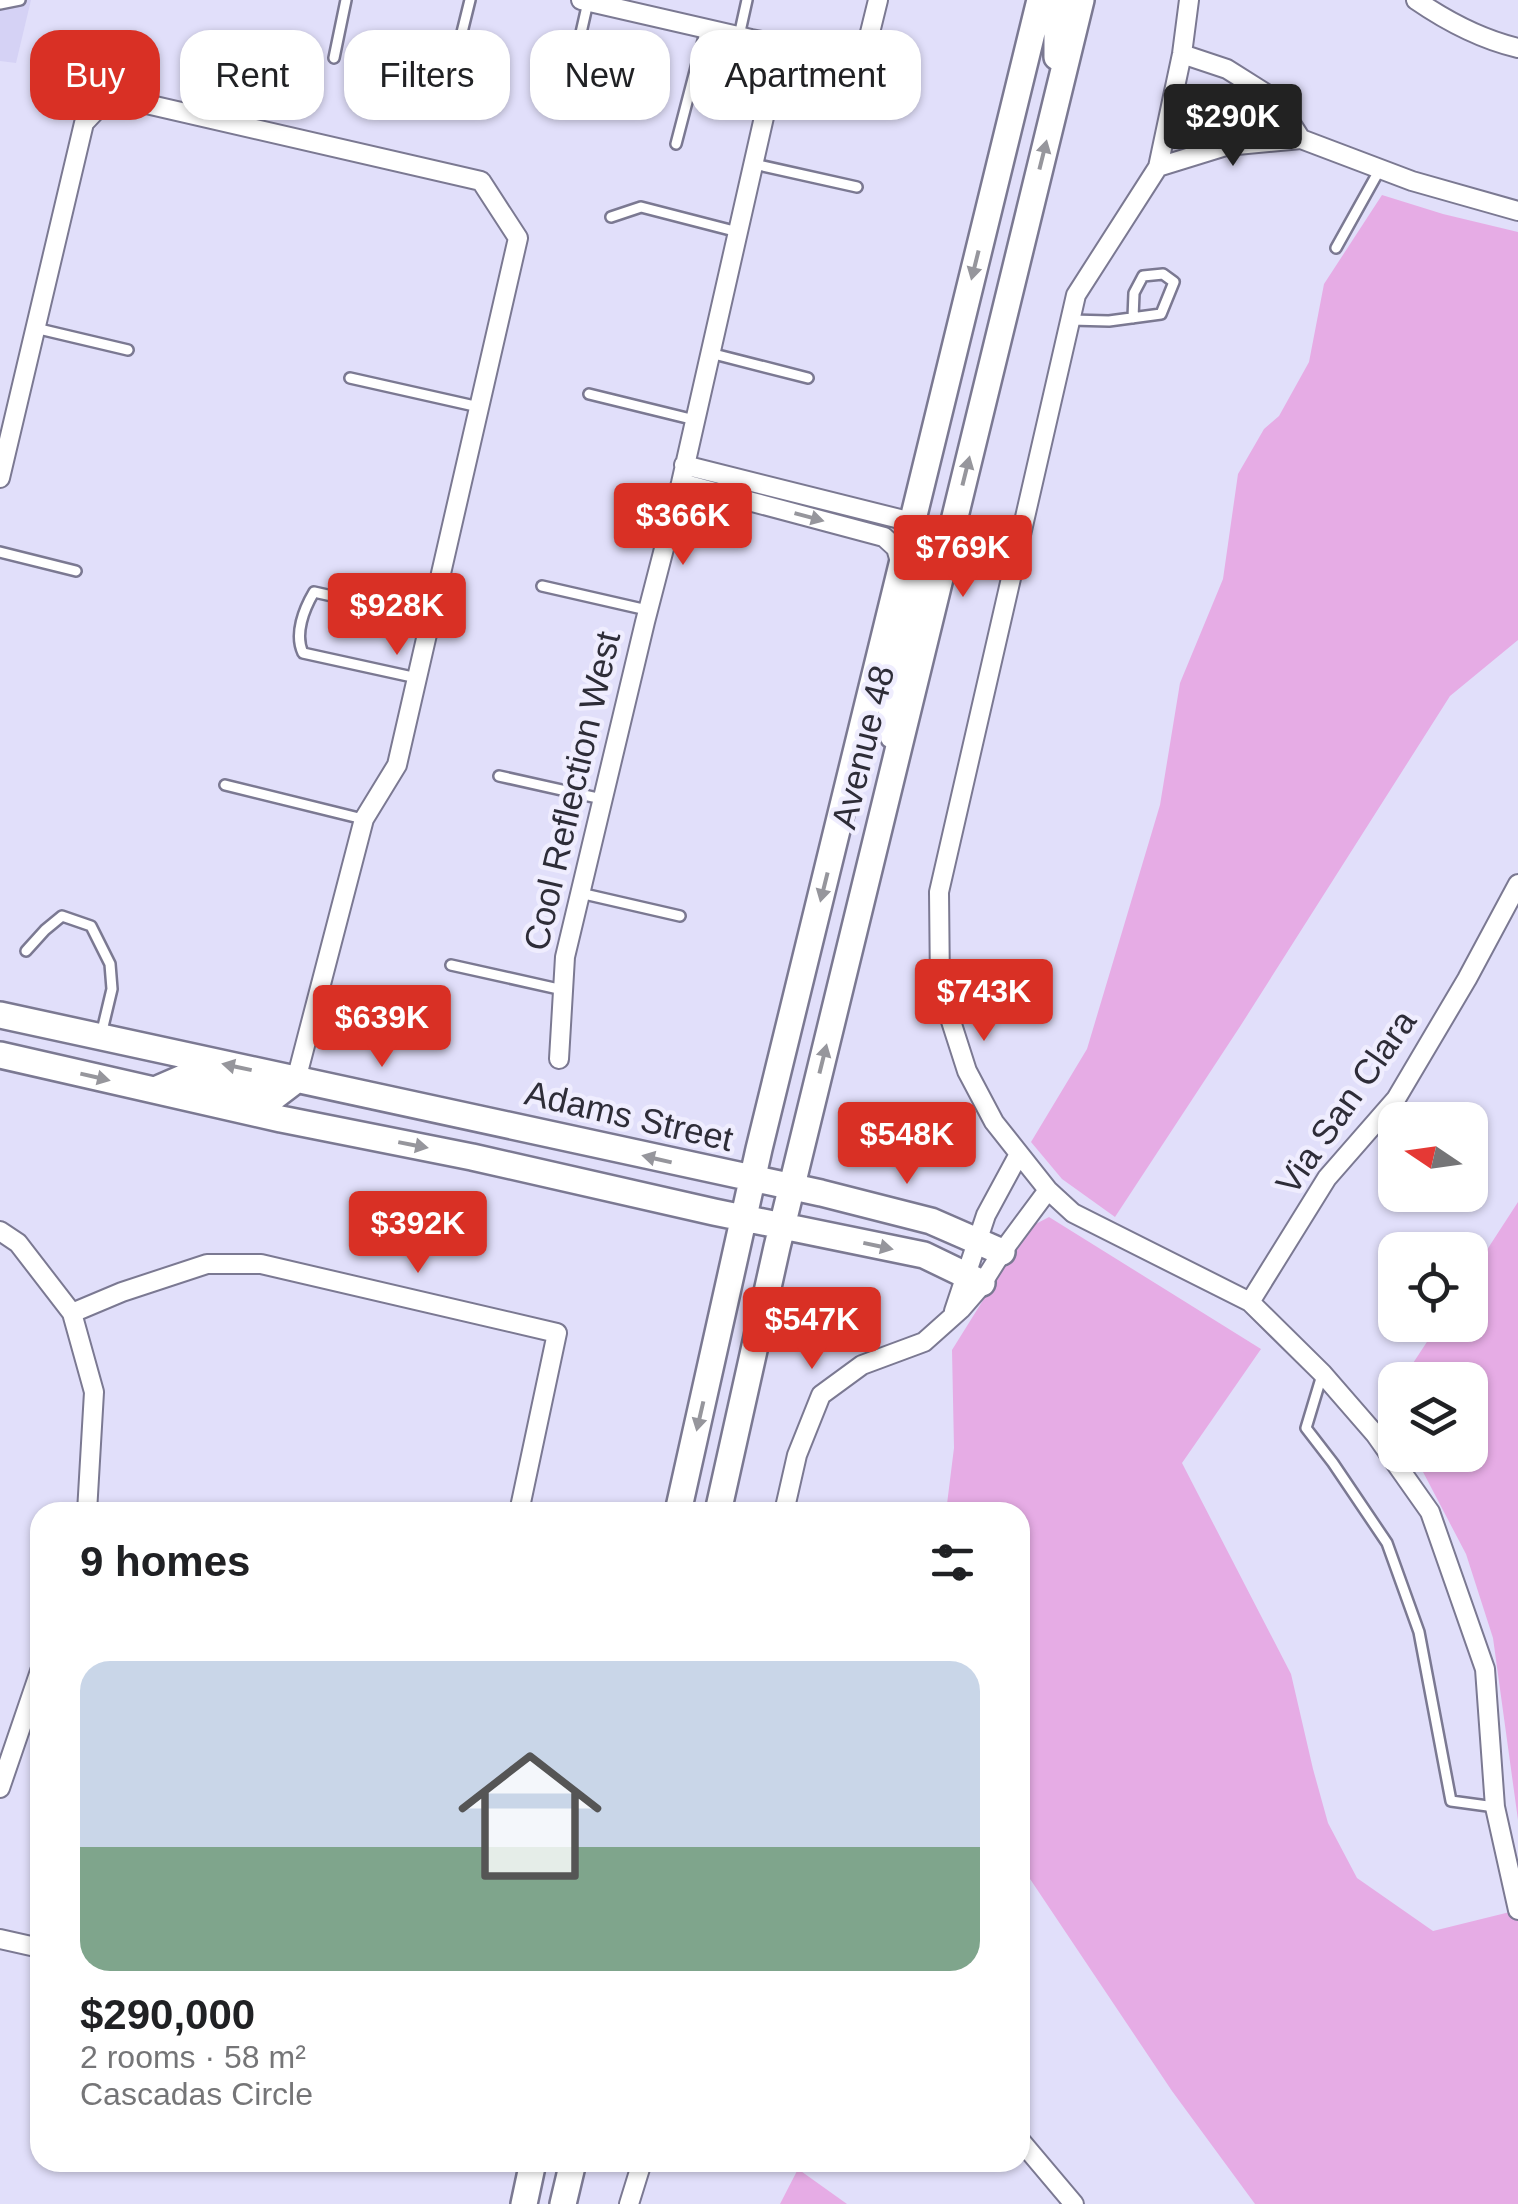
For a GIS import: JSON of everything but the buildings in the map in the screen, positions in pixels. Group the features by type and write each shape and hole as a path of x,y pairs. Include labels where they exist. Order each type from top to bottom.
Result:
{"main road":[{"name":"Avenue 48","path":"680,1502 753,1180 1040,0"},
{"path":"1058,97 1057,26 1063,0"},
{"name":"Avenue 48","path":"720,1502 792,1187 1081,0"},
{"path":"894,766 891,704 926,557 922,536 912,522"},
{"name":"Adams Street","path":"0,1016 792,1187 931,1221 1002,1252"},
{"path":"0,1055 924,1255 974,1278"},
{"path":"155,1090 185,1077 275,1096 296,1080"},
{"path":"524,2204 531,2172"},
{"path":"563,2204 571,2172"}],"street":[{"path":"871,30 878,0"},
{"path":"1189,0 1158,167 1076,296 939,892 940,987 967,1070 994,1122 1048,1190 1073,1213 1250,1302 1322,1372 1375,1434 1430,1512 1485,1669 1495,1807 1518,1910"},
{"path":"1416,0 1452,24 1518,48"},
{"path":"584,1 627,5 714,30"},
{"path":"1182,54 1228,70 1276,100 1302,139"},
{"path":"0,478 84,123 104,102 142,104 481,181 518,238 396,765 364,819 296,1080"},
{"name":"Cool Reflection West","path":"559,1059 565,957 683,474 764,120"},
{"path":"1158,167 1226,146 1302,139 1412,180 1518,211"},
{"path":"683,474 912,522"},
{"path":"683,474 884,537 896,548 902,566"},
{"name":"Via San Clara","path":"1250,1302 1327,1178 1396,1100 1518,884"},
{"path":"974,1278 976,1240 1019,1154"},
{"path":"786,1502 797,1455 821,1395 862,1365 924,1342 953,1316 974,1278 1002,1252 1048,1190"},
{"path":"0,1230 18,1243 72,1312 94,1392 88,1502"},
{"path":"72,1312 207,1264 261,1264 557,1333 521,1502"},
{"path":"0,1788 5,1756 30,1695"},
{"path":"0,1939 30,1946"},
{"path":"1030,2152 1074,2204"},
{"path":"629,2204 639,2172"}],"lane":[{"path":"0,4 20,0"},
{"path":"334,58 346,0"},
{"path":"463,30 470,0"},
{"path":"740,30 747,0"},
{"path":"579,30 584,1"},
{"path":"676,144 706,28"},
{"path":"754,164 857,187"},
{"path":"1336,248 1380,168"},
{"path":"611,217 642,207 738,232"},
{"path":"1071,320 1109,321 1133,318 1161,314 1174,282 1163,274 1143,276 1134,293 1133,318"},
{"path":"35,328 128,350"},
{"path":"710,353 808,378"},
{"path":"350,378 479,408"},
{"path":"589,394 694,420"},
{"path":"0,552 76,571"},
{"path":"542,586 648,610"},
{"path":"417,678 304,653 300,646 306,606 314,592 430,618"},
{"path":"499,776 602,799"},
{"path":"225,784 364,819"},
{"path":"580,893 680,916"},
{"path":"26,951 62,916 91,926 110,964 112,989 101,1037"},
{"path":"450,965 563,990"},
{"path":"1322,1372 1306,1428 1387,1543 1419,1632 1451,1801 1495,1807"}],"shaded area":[{"path":"0,0 31,0 16,63 0,61"},
{"path":"1382,195 1518,232 1518,640 1450,696 1115,1217 1062,1179 1031,1142 1087,1049 1160,805 1180,683 1223,579 1238,474 1264,429 1279,416 1309,362 1324,284"},
{"path":"1518,1202 1518,1820 1493,1638 1466,1554 1423,1472 1488,1472 1488,1362 1414,1362 1427,1342 1488,1342 1488,1248"},
{"path":"1049,1217 1261,1349 1182,1463 1291,1674 1328,1823 1357,1878 1433,1931 1518,1910 1518,2204 1255,2204 1172,2091 1030,1879 1030,1502 947,1502 954,1448 952,1350 1028,1228"},
{"path":"796,2172 802,2172 847,2204 780,2204"}]}
